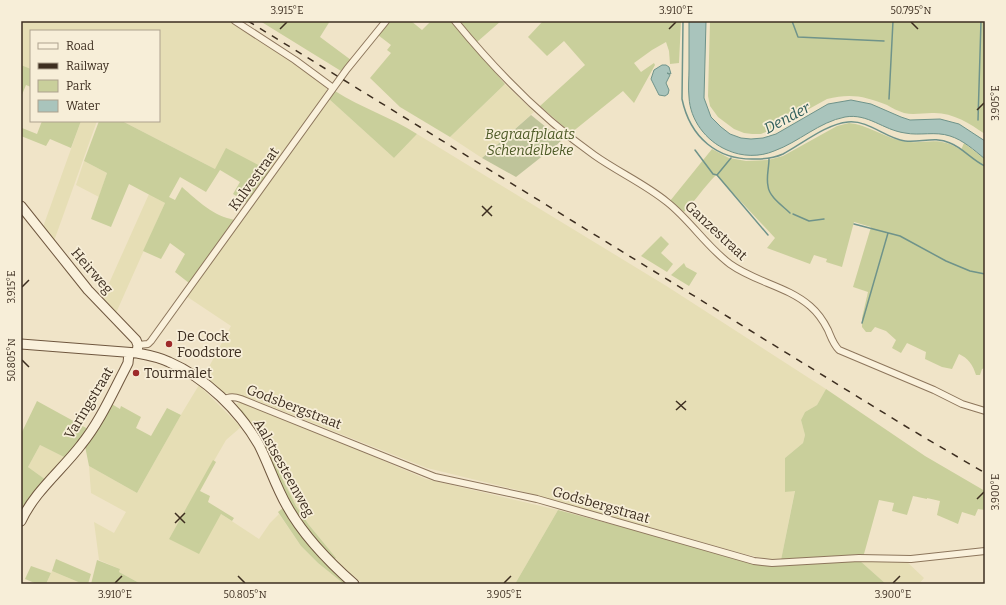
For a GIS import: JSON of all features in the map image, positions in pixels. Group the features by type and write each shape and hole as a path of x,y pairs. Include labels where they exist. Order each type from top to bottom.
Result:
{"main road":[{"name":"Heirweg","path":"21,206 84,285 136,340 134,350"},
{"name":"Aalstsesteenweg","path":"21,344 134,350 168,361 186,370 213,390 227,403 244,423 258,444 293,515 327,558 354,584"},
{"name":"Varingstraat","path":"21,521 30,503 71,458 88,435 124,371 134,350"}],"street":[{"path":"235,21 295,60 333,88"},
{"name":"Kulvestraat","path":"134,350 148,344 151,341 333,88 386,21"},
{"name":"Ganzestraat","path":"455,21 496,70 510,84 577,142 595,156 668,202 729,263 752,277 789,293 810,306 822,319 833,342 839,350 934,390 962,404 985,410"},
{"name":"Godsbergstraat","path":"227,403 241,398 435,476 536,499 754,561 772,564 859,558 911,559 985,551"}],"shaded area":[{"path":"21,21 229,21 290,60 326,86 327,91 270,171 215,169 124,122 160,122 160,30 30,30 30,69 21,65"},
{"path":"505,84 534,112 482,158 450,137"},
{"path":"329,99 394,158 417,134 668,287 826,389 817,405 805,412 801,420 805,435 803,443 785,458 785,492 795,490 781,560 762,558 740,553 517,490 427,468 247,397 224,393 204,376 231,326 186,296"},
{"path":"81,122 97,122 54,241 43,227"},
{"path":"84,161 107,173 99,197 76,185"},
{"path":"149,194 165,203 116,313 102,299"},
{"path":"199,385 241,427 226,440 169,539 221,514 259,539 270,523 279,514 301,546 318,563 344,584 141,584 119,572 120,569 99,560 94,522 114,533 126,512 91,493 89,466 137,493"},
{"path":"240,402 288,420 426,479 558,510 515,584 363,584 341,565 296,506 257,431 242,410 238,412 235,405"},
{"path":"40,445 66,458 46,480 28,467"},
{"path":"859,560 905,560 924,578 919,584 886,584"},
{"path":"52,571 83,584 46,584"}],"green space":[{"path":"260,21 330,21 320,37 351,60 341,71"},
{"path":"389,21 411,21 422,30 431,21 451,21 505,84 450,137 400,107 370,78 391,53 387,50 391,45 378,35"},
{"path":"459,21 501,21 477,42"},
{"path":"543,21 681,21 679,63 670,64 669,51 666,42 652,50 634,63 641,72 654,63 655,65 634,103 623,91 571,133 540,106 585,65 564,41 547,56 528,37"},
{"path":"710,21 985,21 985,134 953,116 939,113 904,113 872,99 857,96 843,96 827,99 761,134 744,133 734,129 718,117 710,106 708,96"},
{"path":"21,65 30,69 30,87 26,85 21,97"},
{"path":"335,91 397,122 417,134 394,158 329,99"},
{"name":"Begraafplaats Schendelbeke","path":"531,115 562,140 516,177 482,158"},
{"path":"42,122 81,122 71,148 50,139 46,146 21,136 22,128 37,134"},
{"path":"99,122 124,122 215,169 226,148 270,171 248,203 233,194 240,182 220,170 206,192 180,177 169,197 175,200 182,187 200,203 220,215 235,220 189,283 175,272 185,254 170,243 161,259 143,251 165,203 129,184 111,227 91,219 107,173 84,161"},
{"path":"849,123 856,124 892,138 907,142 944,142 961,150 964,143 985,159 985,368 982,369 980,375 976,375 970,362 959,354 952,369 942,367 925,359 926,352 907,343 901,353 892,348 896,340 886,331 875,327 871,332 866,332 862,327 862,318 868,292 853,287 871,227 854,222 842,267 826,262 827,259 814,255 810,264 767,248 775,238 716,175 684,212 670,201 712,149 729,158 746,161 768,160 783,156 837,126"},
{"path":"661,236 669,244 661,253 673,264 667,272 641,256"},
{"path":"684,263 686,267 697,273 689,286 671,275"},
{"path":"826,389 925,456 985,491 985,510 978,509 975,516 962,512 958,524 937,515 940,501 913,496 907,515 892,511 894,503 879,500 864,554 781,560 795,491 785,492 785,458 803,443 805,435 801,420 805,412 817,405"},
{"path":"37,401 88,429 66,458 40,445 28,467 46,480 29,499 21,512 21,434"},
{"path":"110,403 120,409 121,406 141,417 136,428 151,436 167,408 181,415 137,493 89,466 85,446"},
{"path":"242,410 245,414 268,450 296,506 309,525 336,558 332,562 293,512 238,412"},
{"path":"213,460 216,462 200,491 210,496 208,502 234,518 232,521 221,514 199,554 169,539"},
{"path":"283,508 324,561 346,584 318,563 301,546 278,512"},
{"path":"558,510 752,563 775,566 859,560 886,584 515,584"},
{"path":"56,559 91,574 88,584 83,584 52,571"},
{"path":"97,560 120,569 119,572 141,584 91,584"},
{"path":"31,566 51,573 46,584 37,584 25,579"}],"water":[{"path":"689,21 706,21 704,98 711,117 730,134 741,138 763,138 776,134 828,104 851,100 871,104 910,120 940,119 959,124 985,141 985,159 964,143 950,136 939,134 905,133 890,129 861,117 853,116 826,123 792,143 769,153 745,155 727,150 712,141 700,129 692,114 689,90"},
{"path":"662,65 669,67 671,74 667,73 670,75 666,83 669,90 668,94 665,96 659,95 651,79 654,70"}],"waterway":[{"path":"683,21 682,99 691,125 708,144 718,151 743,159 773,157 783,154 831,126 848,122 856,122 870,126 905,141 944,141 955,145 985,166"},
{"path":"792,21 798,37 884,41"},
{"path":"889,99 893,21"},
{"path":"978,120 981,21"},
{"path":"695,150 713,174 717,175"},
{"path":"731,158 717,175 768,235"},
{"path":"769,159 767,179 769,190 774,198 790,213"},
{"path":"793,214 809,221 824,219"},
{"path":"854,224 900,236 946,261 970,271 985,274"},
{"path":"862,323 888,233"}],"railway":[{"path":"248,21 910,429 985,473"}],"place":[{"name":"De Cock Foodstore","path":"169,344"},
{"name":"Tourmalet","path":"136,373"}],"water label":[{"name":"Dender","path":"787,118"}]}
